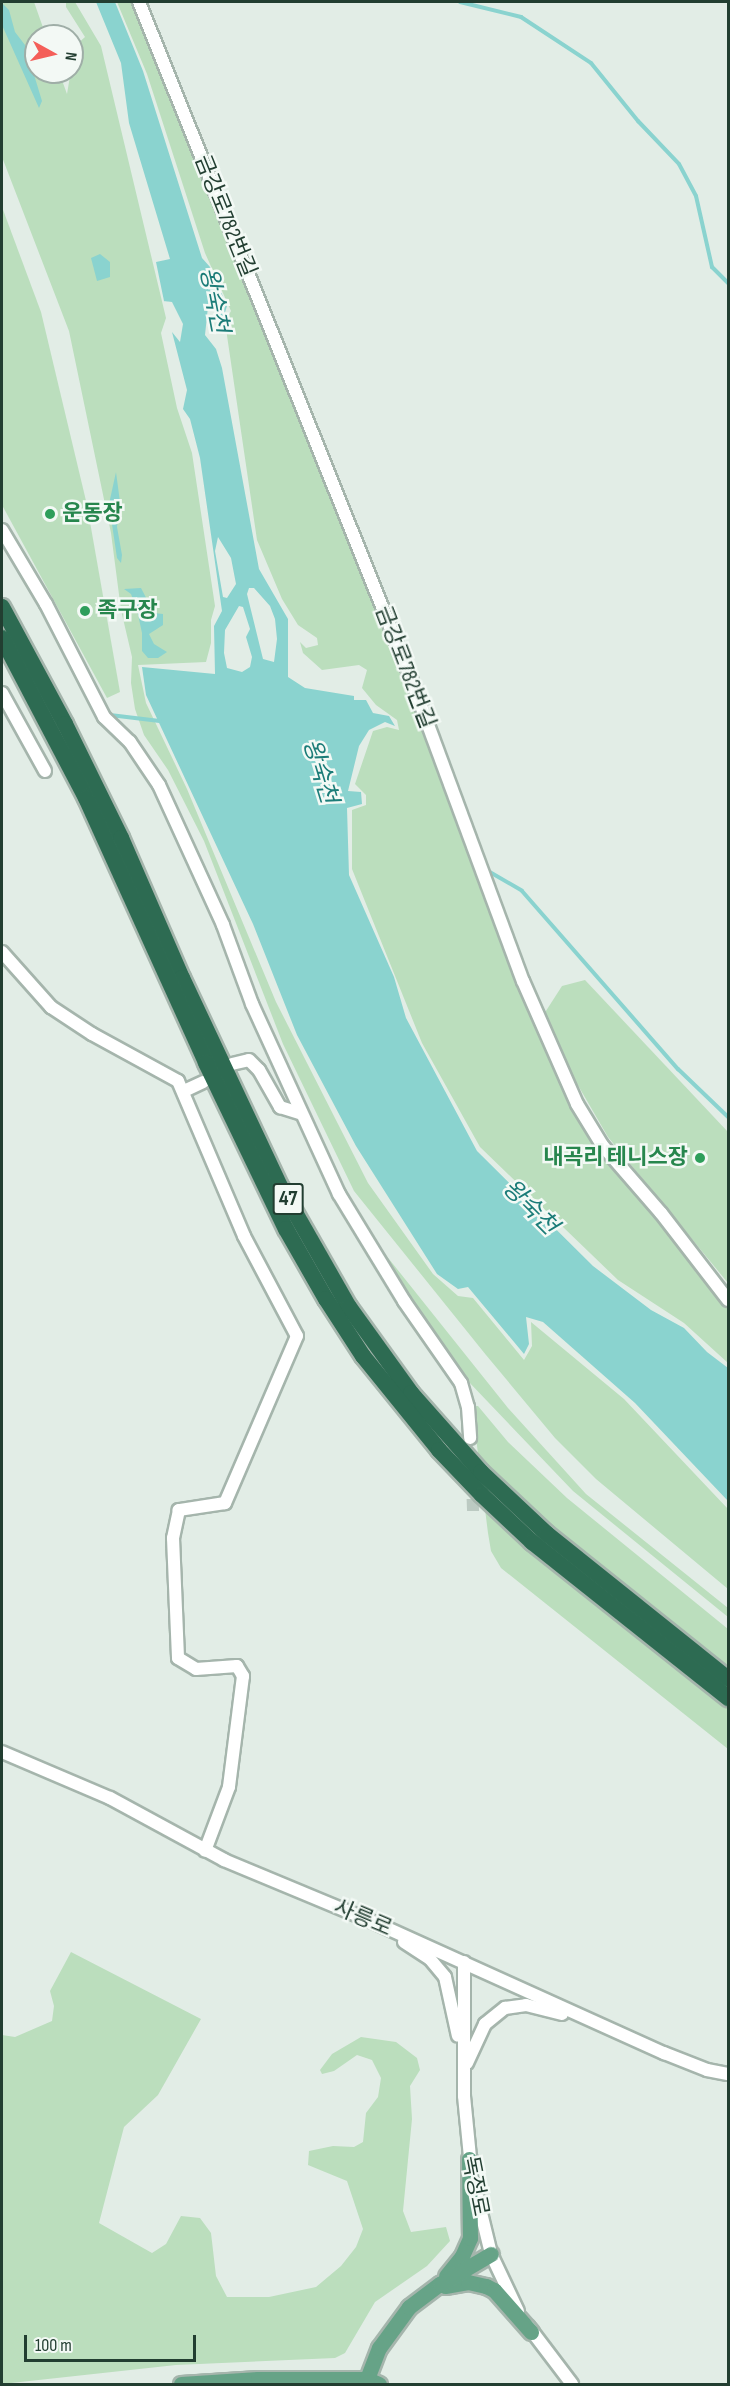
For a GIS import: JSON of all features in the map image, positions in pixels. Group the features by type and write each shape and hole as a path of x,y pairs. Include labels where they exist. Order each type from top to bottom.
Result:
{"highway":[{"name":"47","path":"2,607 121,838 182,978 281,1188 349,1307 411,1393 480,1472 547,1534 729,1679"},
{"name":"47","path":"2,638 86,798 206,1063 286,1229 326,1299 363,1356 440,1450 507,1519 532,1542 729,1698"}],"main road":[{"path":"433,2289 454,2268 470,2238 472,2214 469,2159"},
{"path":"181,2385 258,2379 370,2383 387,2334 409,2307 433,2289 491,2254"},
{"path":"433,2289 468,2282 486,2286 494,2290 531,2332"}],"street":[{"name":"금강로782번길","path":"139,2 406,666 523,981 577,1104 602,1145 661,1213 729,1300"},
{"path":"2,530 46,604 104,717 130,742 159,785 223,925 252,1004 339,1194 404,1300 460,1383 468,1407 470,1438"},
{"path":"2,693 45,771"},
{"path":"2,952 51,1006 92,1034 178,1081 244,1236 297,1336 225,1503 179,1510 173,1538 178,1658 196,1669 237,1666 243,1676 229,1786 205,1851"},
{"path":"232,1064 249,1060 259,1070 280,1107 300,1113"},
{"path":"184,1091 203,1082"},
{"name":"사릉로","path":"2,1752 110,1798 205,1851 381,1925 596,2023 707,2070 729,2074"},
{"path":"381,1925 430,1959 445,1977 450,1990 464,2069"},
{"name":"독정로","path":"464,1962 464,2069 469,2159 491,2254 513,2302 531,2332 572,2385"},
{"path":"464,2069 485,2024 505,2008 526,2005 596,2023"}],"green space":[{"path":"2,2 34,2 42,24 24,24 24,84 63,84 67,94 69,84 84,84 84,24 77,24 66,7 66,2 75,2 101,46 166,318 161,333 177,408 192,453 215,606 211,620 211,643 206,662 138,665 146,703 187,789 276,1002 368,1183 433,1274 458,1296 473,1298 524,1360 532,1346 531,1322 624,1399 728,1509 728,1589 596,1479 555,1438 354,1191 283,1044 204,841 168,770 144,735 135,709 131,683 132,657 121,610 111,533 69,331 2,157"},
{"path":"117,2 136,2 413,690 502,939 600,1150 728,1307 728,1363 684,1323 618,1280 480,1147 422,1043 352,869 352,810 366,805 366,795 355,784 373,731 387,727 399,730 397,720 376,705 362,688 367,670 359,665 322,670 303,653 300,642 306,648 318,645 317,638 298,625 282,599 257,540 225,322 231,311 205,253 147,74"},
{"path":"2,207 41,312 87,505 120,692 107,698 2,505"},
{"path":"585,980 728,1132 728,1283 608,1137 572,1075 544,1014 562,986"},
{"path":"385,1254 508,1408 586,1494 728,1608 728,1617 573,1491 467,1380 387,1263"},
{"path":"472,1406 478,1406 508,1442 567,1498 728,1629 728,1749 501,1568 491,1551"},
{"path":"71,1952 201,2019 158,2095 124,2127 99,2223 152,2253 166,2244 181,2216 200,2218 211,2233 216,2276 227,2297 269,2297 316,2287 341,2266 356,2247 363,2229 347,2181 308,2165 309,2151 333,2146 354,2147 363,2142 366,2113 378,2097 381,2078 372,2060 357,2055 334,2071 322,2074 320,2070 332,2054 361,2037 396,2042 417,2058 420,2070 410,2086 412,2119 403,2211 411,2232 446,2227 450,2241 427,2266 375,2302 345,2353 335,2358 176,2365 2,2384 2,2035 15,2037 52,2021 54,2006 50,1991"}],"water":[{"name":"왕숙천","path":"96,2 115,2 143,71 202,258 210,267 227,306 222,322 209,297 205,335 216,349 222,368 259,569 288,619 288,677 305,688 354,696 354,700 366,700 373,713 389,716 395,726 385,722 369,730 359,746 348,791 361,792 362,804 347,808 349,875 394,977 406,1018 477,1151 593,1266 651,1310 684,1328 707,1352 728,1368 728,1501 635,1403 543,1322 526,1317 529,1344 524,1354 468,1287 458,1289 437,1274 356,1146 297,1035 253,924 146,695 142,667 215,674 214,626 222,611 200,458 190,419 183,409 187,390 172,332 180,342 183,324 172,302 164,301 156,262 170,259 129,123 121,63","holes":["218,537 231,558 236,584 227,598 223,597 215,551","249,588 254,588 270,606 275,619 277,639 274,662 263,659 247,594","239,606 243,607 250,629 246,637 252,657 250,667 242,672 227,668 224,653 225,630"]},
{"path":"2,3 9,10 15,32 24,44 24,74 2,25"},
{"path":"28,84 37,84 42,101 39,108"},
{"path":"100,254 110,262 110,277 97,281 91,258"},
{"path":"116,472 120,502 117,527 122,555 121,563 117,558 109,504"},
{"path":"141,588 154,613 163,614 163,625 149,634 154,644 167,652 158,658 148,658 142,651 142,633 137,610 131,594 124,589"}],"waterway":[{"path":"460,2 521,17 591,63 638,121 679,164 696,196 712,267 728,283"},
{"path":"110,715 160,721"},
{"path":"488,871 522,891 678,1069 728,1117"}],"tunnel":[{"path":"472,1481 473,1515"}],"place":[{"name":"운동장","path":"50,514"},
{"name":"족구장","path":"85,611"},
{"name":"내곡리 테니스장","path":"700,1158"}]}
